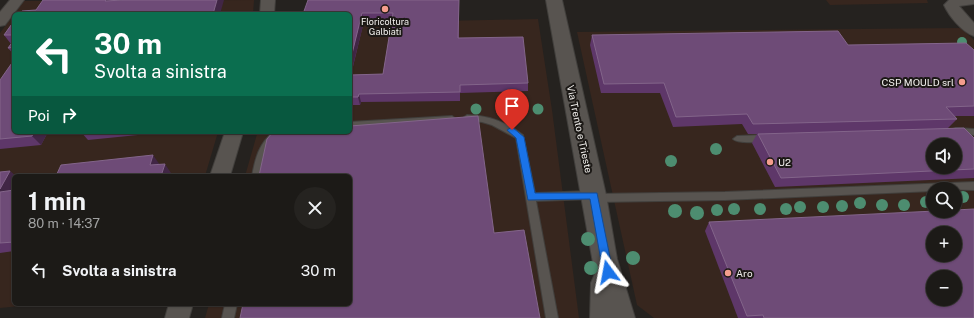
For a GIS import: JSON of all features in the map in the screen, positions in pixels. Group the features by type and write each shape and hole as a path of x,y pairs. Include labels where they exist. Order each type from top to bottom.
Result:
{"street":[{"path":"0,22 17,0"},
{"path":"268,0 268,12"},
{"name":"Via Trento e Trieste","path":"554,0 594,197 604,259 621,318"},
{"path":"974,0 957,1 951,5 954,12 974,31"},
{"path":"221,174 233,134"},
{"name":"Via Trento e Trieste","path":"604,259 604,318"},
{"path":"177,318 180,306"}],"lane":[{"path":"352,125 470,118 503,126 520,137 552,318"},
{"path":"943,131 974,132"},
{"path":"257,174 262,152 276,134"},
{"path":"737,139 773,138"},
{"path":"531,197 725,196 974,186"},
{"path":"228,318 231,306"}],"shaded area":[{"path":"254,0 253,12 16,12 24,1"},
{"path":"826,0 927,0 928,3 830,5"},
{"path":"12,17 12,134 217,134 206,174 12,174 12,306 20,306 0,308 0,33"},
{"path":"538,19 552,110 579,318 205,318 208,306 352,306 352,174 246,174 257,134 352,134 352,23"},
{"path":"961,28 974,40 974,318 654,318 637,305 577,32"}],"building":[{"path":"43,0 217,0 214,12 21,12 36,10"},
{"path":"308,0 459,0 458,38 523,37 528,83 460,85 460,92 359,94 358,97 352,97 352,75 383,74 393,13 362,13 352,54 352,12 304,12"},
{"path":"12,24 12,35 4,35"},
{"path":"838,31 848,45 966,43 974,50 974,106 946,107 957,119 753,124 747,114 676,117 664,83 604,84 592,35"},
{"path":"12,63 12,134 33,134 32,136 0,139 0,80"},
{"path":"478,116 494,233 524,230 540,318 240,318 243,306 352,306 352,174 259,174 267,139 271,134 352,134 352,126"},
{"path":"964,128 974,138 974,169 962,170 962,138 926,138 926,171 781,178 758,134"},
{"path":"153,155 150,165 165,164 162,174 57,174 61,165"},
{"path":"10,171 0,189 0,172"},
{"path":"12,190 12,242 0,243 0,192"},
{"path":"974,209 974,318 764,318 763,315 747,316 709,222 926,211 926,218 962,218 962,210"}],"place":[{"name":"Floricoltura Galbiati","path":"385,9"},
{"name":"CSP MOULD srl","path":"962,82"},
{"name":"U2","path":"770,162"},
{"name":"Aro","path":"728,273"}],"route":[{"path":"512,130 520,137 531,197 594,196 604,259 608,272"}]}
